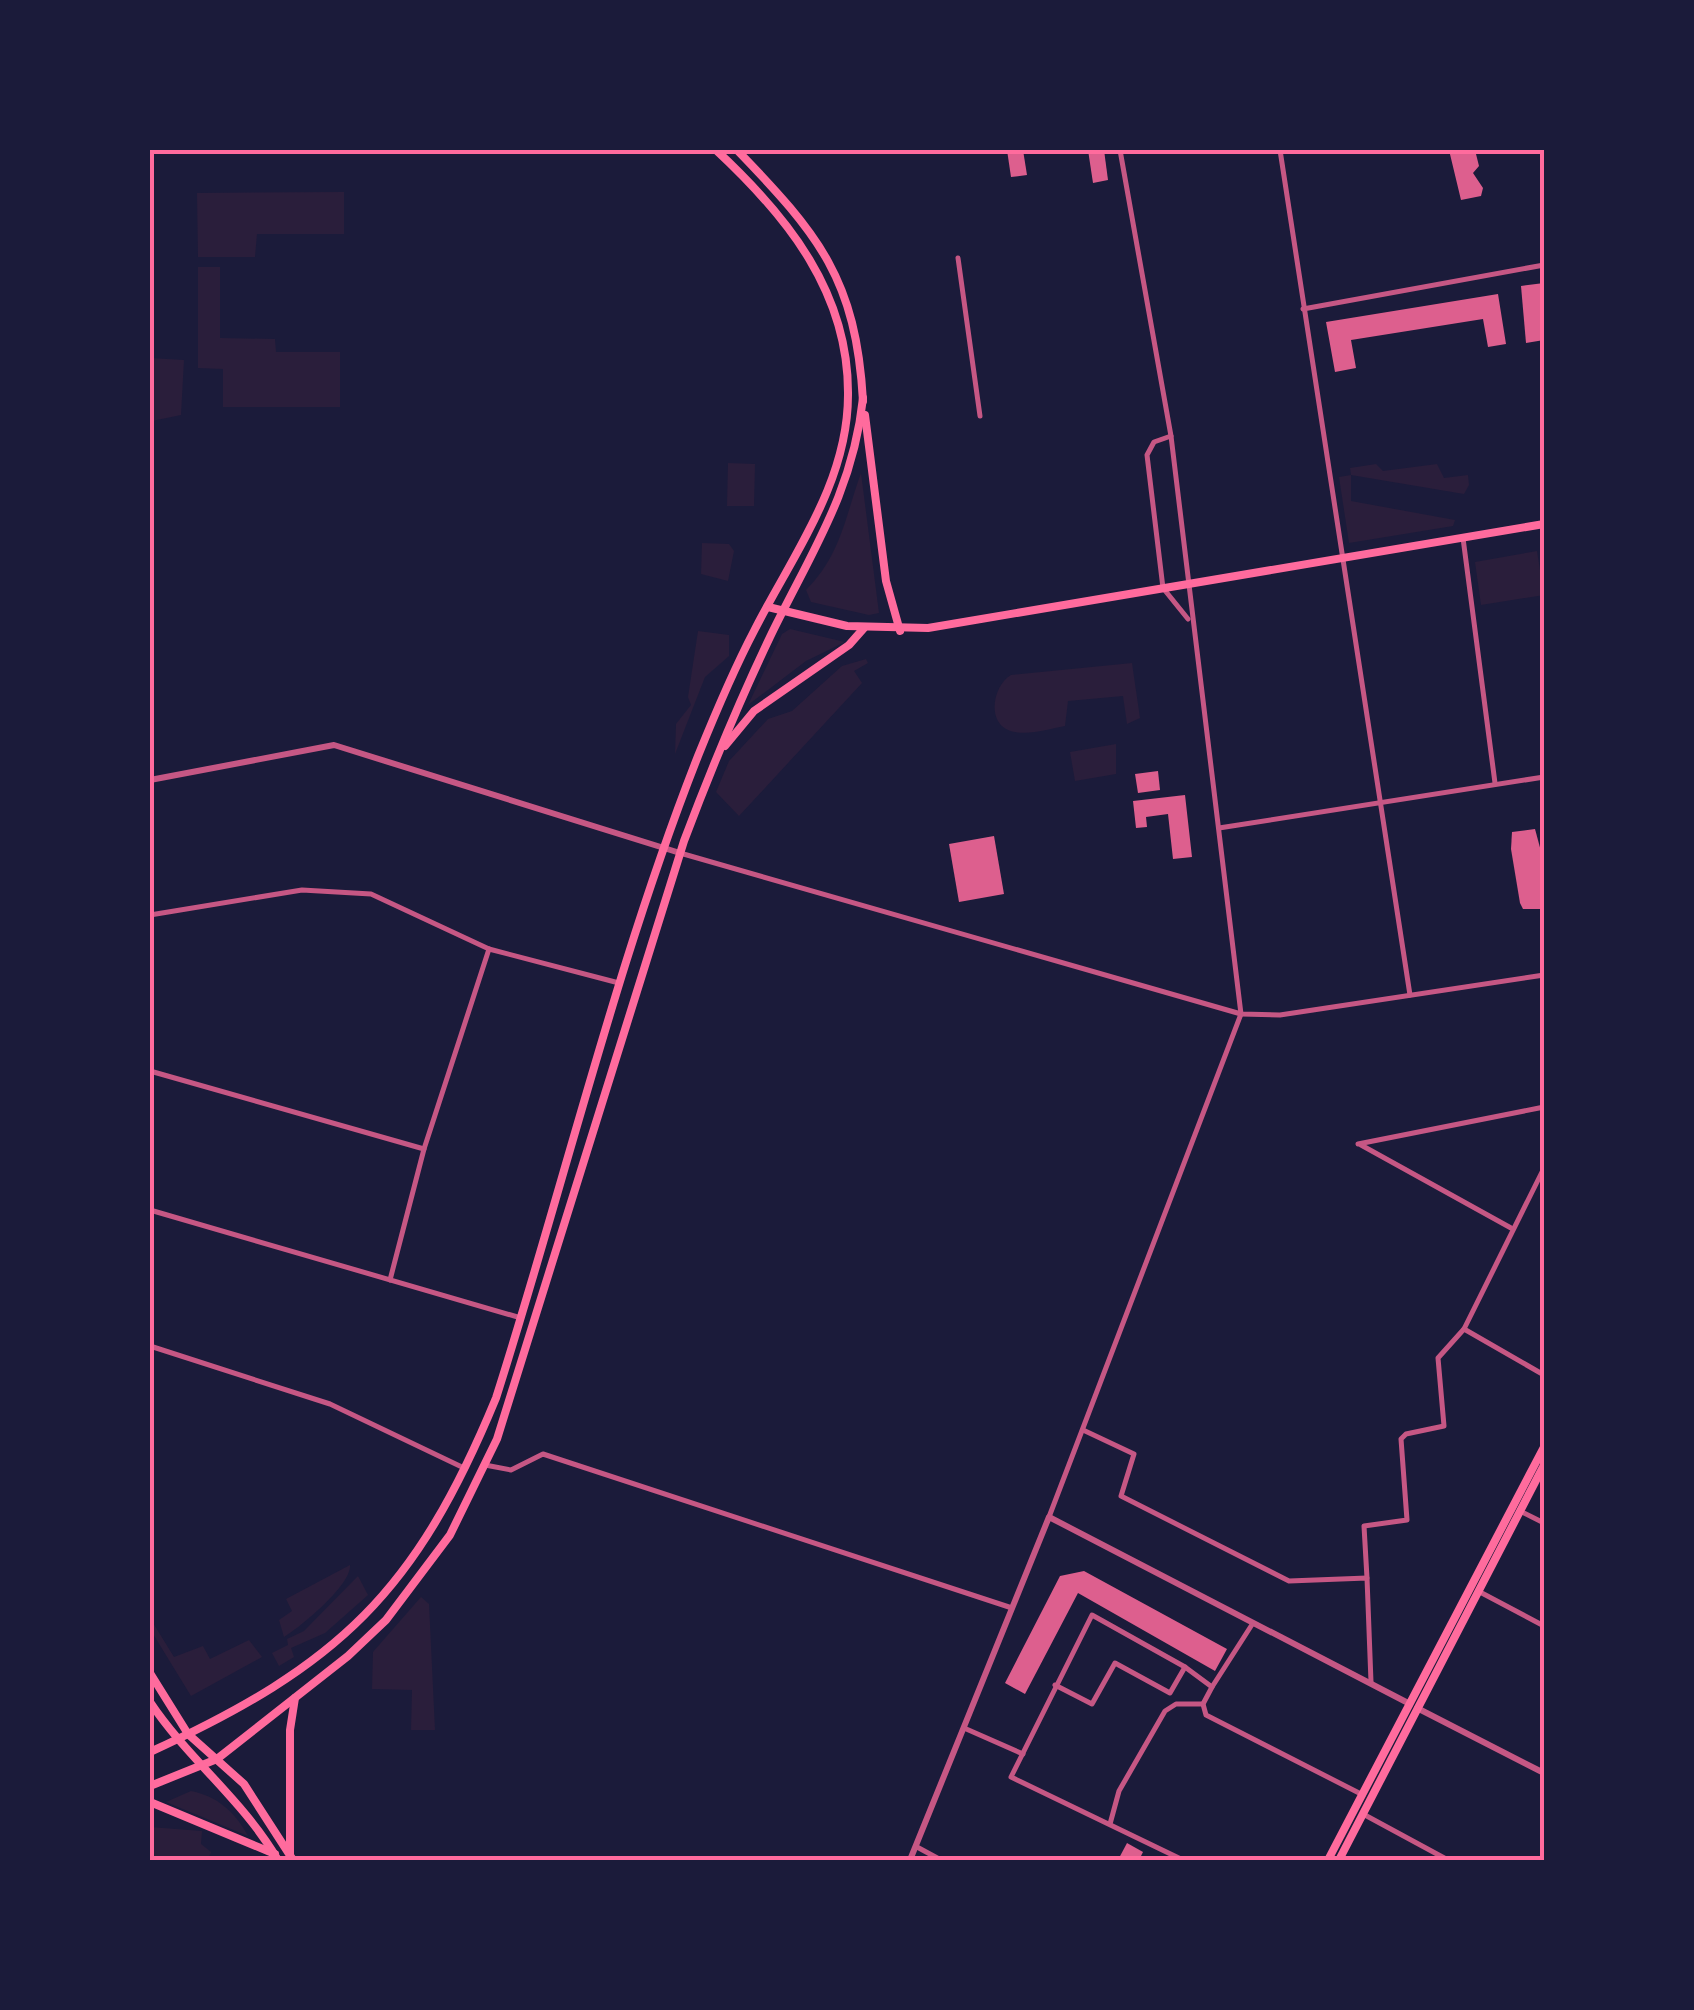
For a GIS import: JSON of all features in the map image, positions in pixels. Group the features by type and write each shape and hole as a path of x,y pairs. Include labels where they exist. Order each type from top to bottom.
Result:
{"main road":[{"path":"150,1752 245,1706 350,1633 433,1531 466,1469 521,1318 664,849 698,755 826,496 844,436 848,398 844,339 829,292 802,246 750,183 716,150"},
{"path":"737,150 814,236 843,287 858,337 886,581 900,631"},
{"path":"150,1786 217,1759 348,1656 386,1620 450,1535 485,1465 524,1356 680,854 716,757 840,500 859,439 863,398"},
{"path":"768,607 864,628 900,631 1544,524"},
{"path":"716,757 754,710 849,645 864,628"},
{"path":"1338,1860 1544,1447"},
{"path":"1328,1860 1544,1465"},
{"path":"150,1674 188,1734 244,1784 292,1857"},
{"path":"292,1857 290,1730 295,1698"},
{"path":"150,1702 176,1740 204,1764 276,1857"},
{"path":"150,1802 276,1857"}],"street":[{"path":"910,1860 1049,1518 1242,1014 1190,621 1190,583 1171,436 1120,150"},
{"path":"1280,150 1410,995"},
{"path":"750,183 759,173"},
{"path":"958,258 980,416"},
{"path":"1303,308 1544,265"},
{"path":"1171,436 1154,442 1147,456 1164,588 1190,621"},
{"path":"1464,538 1495,784"},
{"path":"150,780 334,744 680,854 1242,1014 1280,1015 1544,975"},
{"path":"1218,828 1544,777"},
{"path":"150,915 302,890 371,894 489,949 622,984"},
{"path":"390,1280 424,1148 489,949"},
{"path":"150,1071 424,1148"},
{"path":"1512,1228 1358,1144 1544,1107"},
{"path":"1371,1682 1364,1526 1407,1520 1402,1439 1406,1434 1444,1426 1438,1358 1464,1329 1544,1168"},
{"path":"150,1210 521,1318"},
{"path":"1464,1329 1544,1375"},
{"path":"150,1346 330,1404 466,1469"},
{"path":"1082,1430 1134,1454 1122,1496 1289,1581 1367,1578"},
{"path":"485,1465 512,1470 542,1454 1012,1608"},
{"path":"1520,1511 1544,1523"},
{"path":"1049,1518 1544,1773"},
{"path":"1478,1591 1544,1626"},
{"path":"1183,1860 1011,1777 1092,1615 1185,1667 1212,1687"},
{"path":"1253,1623 1203,1704 1206,1714 1362,1795"},
{"path":"1055,1685 1092,1704 1116,1663 1170,1693 1185,1667"},
{"path":"1110,1824 1118,1790 1165,1711 1176,1704 1203,1704"},
{"path":"964,1728 1022,1754"},
{"path":"1363,1814 1448,1860"},
{"path":"917,1847 941,1860"}],"shaded area":[{"path":"344,192 344,234 257,234 255,257 198,257 197,193"},
{"path":"198,267 220,267 220,338 275,339 276,352 340,352 340,407 223,407 223,369 198,368"},
{"path":"150,358 184,360 181,415 152,421"},
{"path":"728,463 755,464 754,506 727,506"},
{"path":"1376,464 1383,471 1437,464 1444,478 1468,475 1469,485 1464,494 1351,475 1350,468"},
{"path":"861,473 879,613 869,615 811,602 806,590 835,549"},
{"path":"1351,475 1351,501 1455,520 1453,526 1349,543 1339,477"},
{"path":"702,543 729,544 734,551 728,581 701,574"},
{"path":"1537,551 1544,595 1481,605 1475,562"},
{"path":"790,629 845,642 806,661 748,705 782,634"},
{"path":"698,631 729,635 729,656 705,677 675,754 676,724 691,705 688,697"},
{"path":"866,659 868,663 854,671 862,683 739,816 716,792 729,761 768,719 792,711 842,666"},
{"path":"1132,663 1140,718 1127,724 1123,696 1068,701 1065,726 1021,733 999,723 996,697 1011,675"},
{"path":"1116,744 1116,774 1075,781 1070,752"},
{"path":"350,1565 335,1593 284,1637 279,1620 292,1611 286,1599"},
{"path":"358,1576 368,1595 325,1633 291,1648 294,1657 279,1666 272,1653 288,1645 287,1639 304,1631"},
{"path":"421,1597 429,1604 435,1730 411,1730 412,1690 372,1689 373,1652"},
{"path":"150,1618 174,1657 203,1646 210,1659 249,1640 262,1657 191,1696 150,1629"},
{"path":"191,1791 224,1806 248,1836 166,1802"},
{"path":"150,1827 202,1831 201,1844 211,1852 208,1860 150,1860"}],"building":[{"path":"1007,150 1023,150 1027,175 1011,177"},
{"path":"1088,150 1104,150 1108,180 1093,183"},
{"path":"1449,150 1475,150 1479,166 1473,173 1483,188 1481,196 1461,200"},
{"path":"1544,283 1544,340 1526,343 1521,286"},
{"path":"1498,294 1506,344 1488,347 1483,319 1351,340 1356,368 1335,372 1326,322"},
{"path":"1158,771 1160,790 1138,793 1135,774"},
{"path":"1185,795 1192,857 1173,859 1168,814 1146,817 1147,827 1136,828 1133,801"},
{"path":"1535,829 1542,855 1544,909 1523,909 1511,849 1512,832"},
{"path":"994,836 1004,894 959,902 949,844"},
{"path":"1084,1571 1227,1649 1215,1671 1078,1593 1025,1694 1005,1683 1060,1576"},
{"path":"1127,1843 1143,1852 1139,1860 1118,1860"}]}
